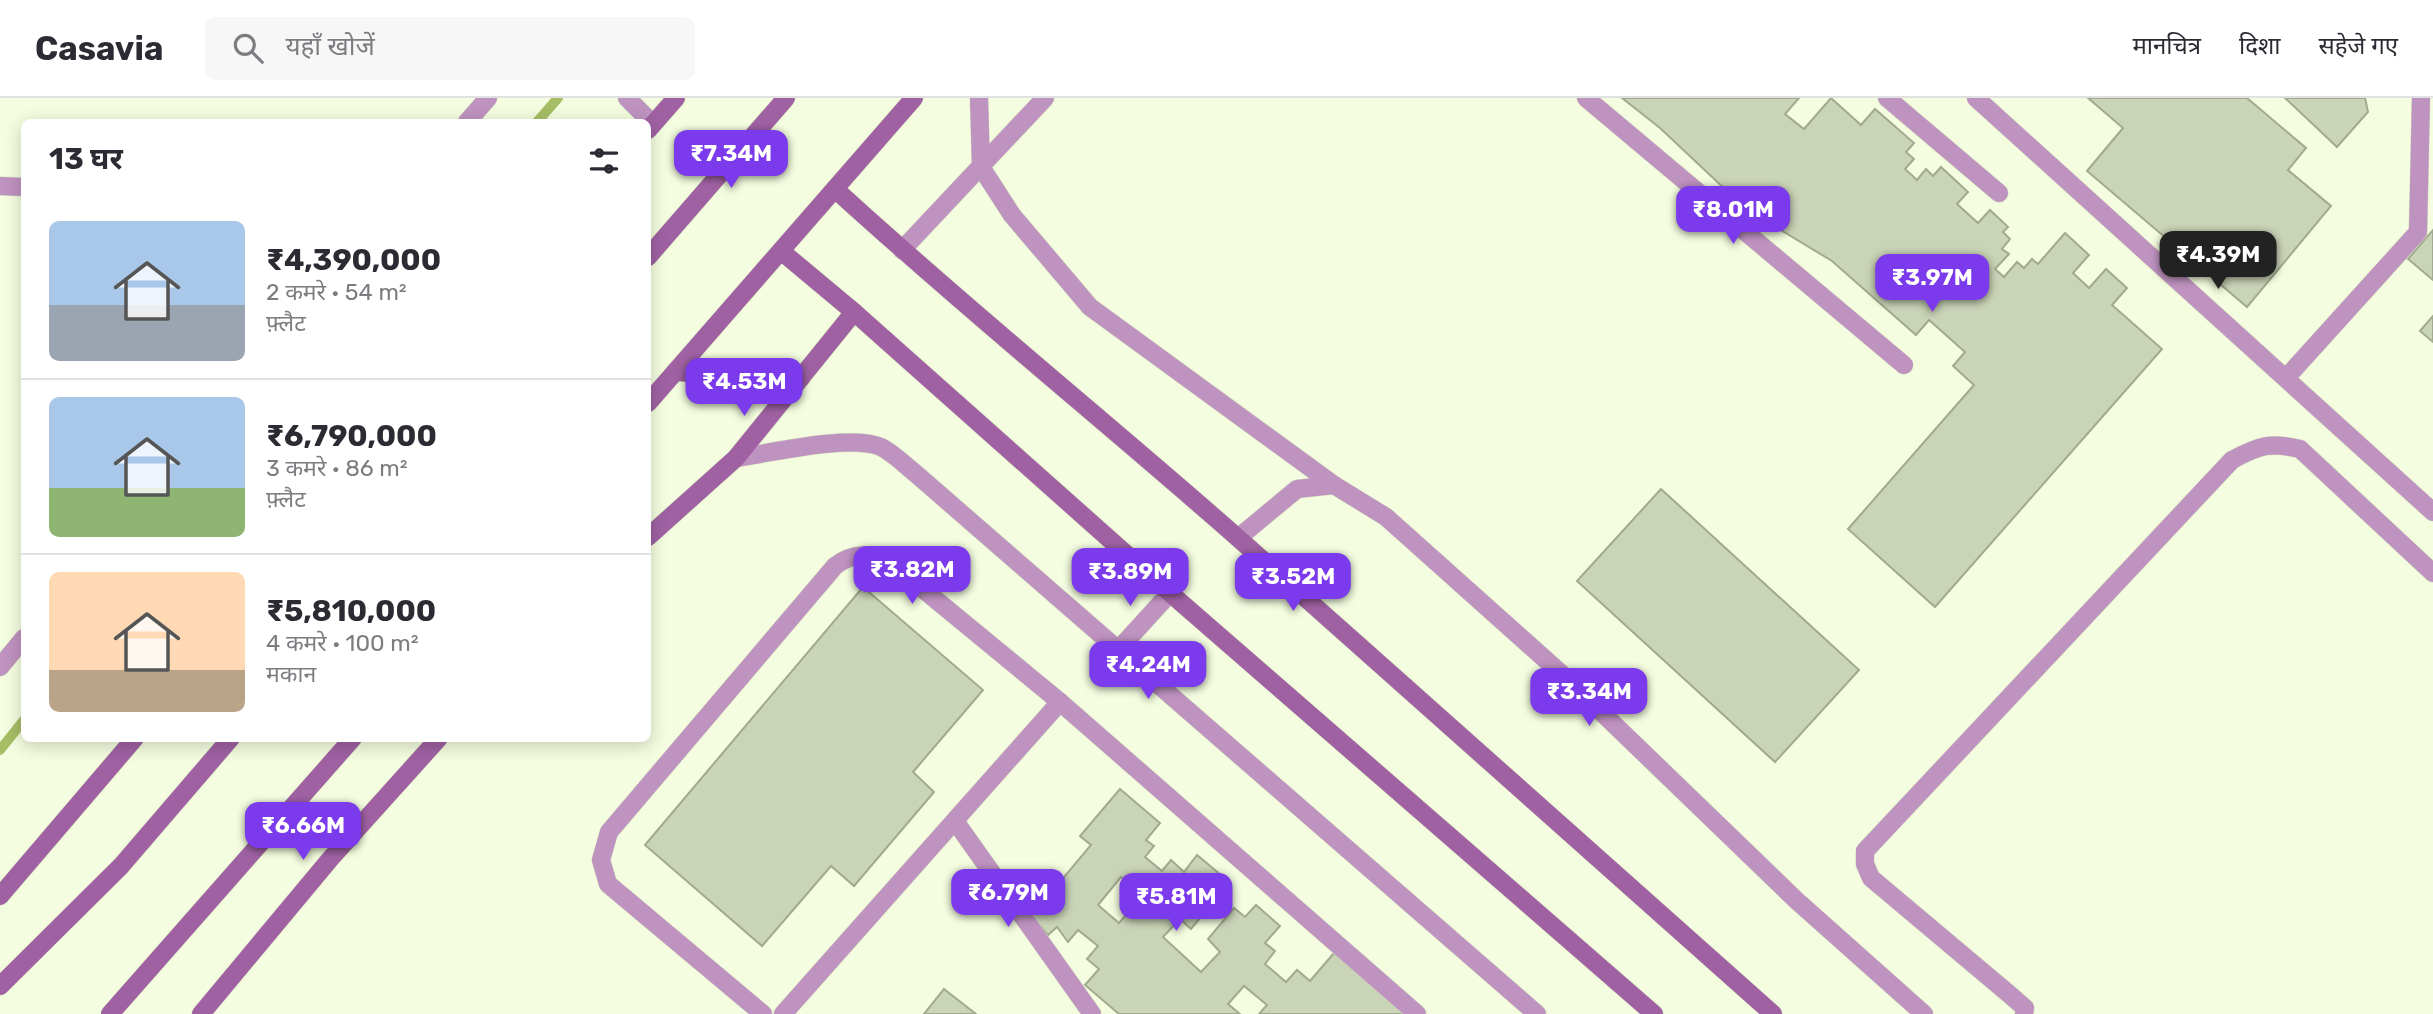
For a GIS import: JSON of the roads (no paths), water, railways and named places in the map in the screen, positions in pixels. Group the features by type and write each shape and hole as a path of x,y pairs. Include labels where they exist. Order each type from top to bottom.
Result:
{"street":[{"path":"470,119 488,98"},
{"path":"626,98 643,119"},
{"path":"651,126 676,98"},
{"path":"651,254 786,98"},
{"path":"651,399 914,98"},
{"path":"979,98 981,167 1012,215 1090,307 1334,485 1386,517 1564,677 1796,900 1924,1014"},
{"path":"902,250 1045,98"},
{"path":"1586,98 1904,365"},
{"path":"1887,98 1999,193"},
{"path":"1976,98 2433,512"},
{"path":"2286,378 2418,232 2421,98"},
{"path":"0,186 21,187"},
{"path":"835,189 902,250 1238,538 1773,1014"},
{"path":"780,251 854,312 1170,593 1654,1014"},
{"path":"651,534 736,458 854,312"},
{"path":"674,372 801,378"},
{"path":"736,458 842,443 861,442 882,448 915,473 1537,1014"},
{"path":"2024,1014 2025,1008 1871,878 1865,864 1865,851 2232,460 2249,451 2276,443 2300,449 2433,573"},
{"path":"1238,538 1297,489 1334,485"},
{"path":"763,1014 608,884 601,860 609,832 835,566 848,557 862,555 875,555 890,562 1060,702 1417,1014"},
{"path":"1118,650 1170,593"},
{"path":"0,667 21,642"},
{"path":"783,1014 1060,702"},
{"path":"0,896 132,742"},
{"path":"0,986 121,866 228,742"},
{"path":"110,1014 349,742"},
{"path":"201,1014 331,858 435,742"},
{"path":"955,821 1092,1014"}],"waterway":[{"path":"540,119 558,98"},
{"path":"0,750 21,724"}]}
